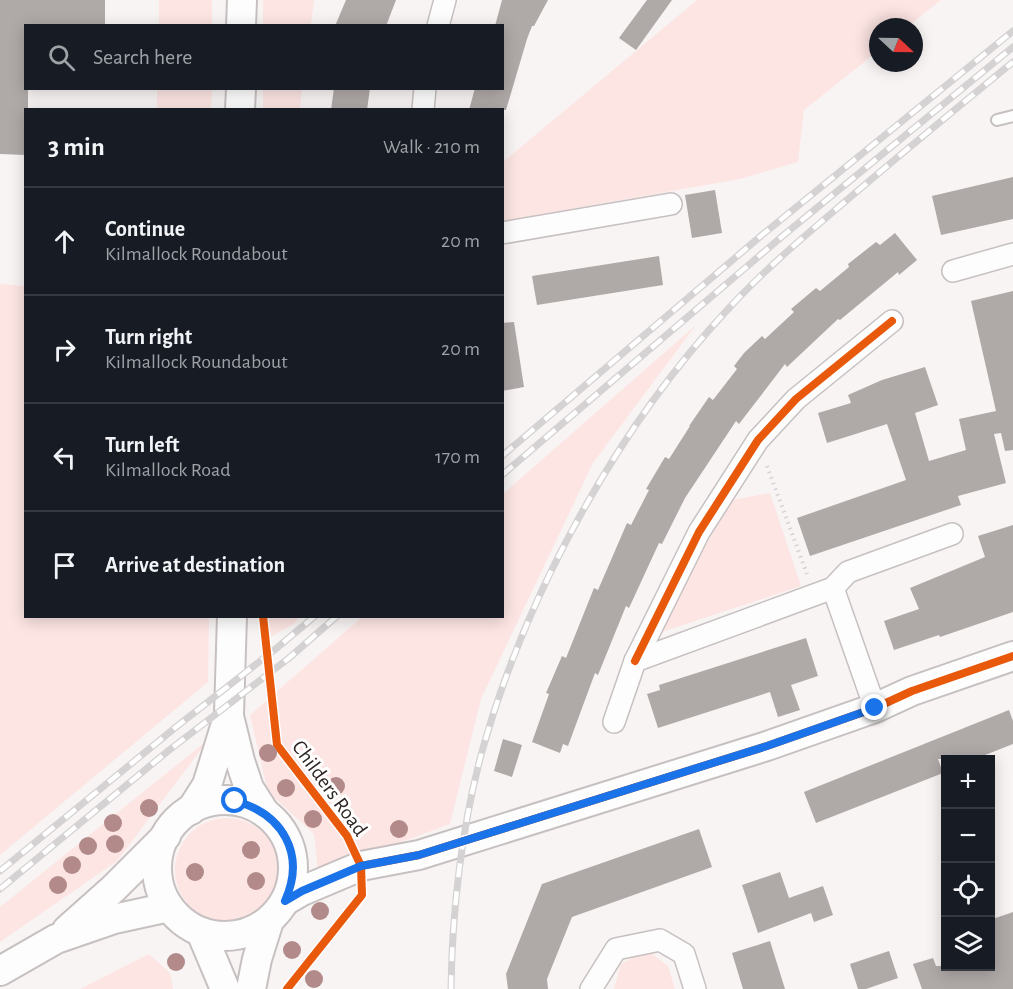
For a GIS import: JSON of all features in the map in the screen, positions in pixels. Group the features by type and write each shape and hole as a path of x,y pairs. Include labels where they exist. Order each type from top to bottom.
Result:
{"main road":[{"path":"241,24 242,0"},
{"path":"240,90 240,108"},
{"path":"232,618 229,714 249,788 265,813"},
{"path":"166,836 158,854 158,873 161,890 169,906 180,920 201,932 217,936 243,934 257,929 302,891 361,866 419,855 767,746 875,708 912,690 1013,656"},
{"path":"191,810 207,785 229,714"},
{"path":"56,939 113,889 166,836 180,818 191,810 218,801 235,801 251,805 276,823 286,838 293,858 293,877 257,959 251,989"},
{"path":"0,971 56,939 114,919 169,906"},
{"path":"201,932 225,989"}],"street":[{"path":"439,24 445,0"},
{"path":"423,108 425,90"},
{"path":"504,233 671,204"},
{"path":"953,271 1013,254"},
{"path":"614,722 635,661 699,531 758,440 796,399 892,321"},
{"path":"635,661 824,591 848,572 952,534"},
{"path":"824,591 875,708"},
{"path":"591,989 616,949 660,940 684,954 695,989"}],"lane":[{"path":"997,120 1013,116"}],"path":[{"path":"758,440 824,591"}],"shaded area":[{"path":"159,0 212,0 212,24 159,24"},
{"path":"263,0 314,0 311,24 263,24"},
{"path":"697,0 941,0 918,18 869,18 869,58 804,110 798,162 740,179 504,221 504,161"},
{"path":"157,90 212,90 211,108 157,108"},
{"path":"263,90 302,90 300,108 263,108"},
{"path":"0,284 24,286 24,618 209,618 208,682 0,855"},
{"path":"696,325 593,463 481,699 450,824 318,873 314,834 268,792 250,715 361,618 504,618 504,493"},
{"path":"770,493 801,586 662,632 678,593 732,500"},
{"path":"268,618 298,618 295,623 269,638"},
{"path":"209,739 117,861 0,942 0,907"},
{"path":"227,818 247,822 264,833 275,850 279,870 275,890 264,907 247,918 227,922 207,918 190,907 179,890 175,870 179,850 190,833 207,822"},
{"path":"647,950 668,966 675,989 614,989 621,964"},
{"path":"149,954 170,973 173,989 80,989"}],"building":[{"path":"0,0 105,0 105,24 24,24 24,90 28,90 28,108 24,108 24,155 0,154"},
{"path":"346,0 396,0 387,24 336,24"},
{"path":"502,0 548,0 527,39 506,110 504,108 470,108 474,90 504,90 504,24 496,24"},
{"path":"647,0 672,0 636,50 619,38"},
{"path":"334,90 370,90 367,108 331,108"},
{"path":"1013,177 1013,219 941,235 932,196"},
{"path":"715,190 722,233 692,238 685,195"},
{"path":"895,233 917,260 899,275 898,272 840,320 838,319 787,367 785,364 739,424 736,421 685,498 662,544 659,543 629,608 626,606 598,675 595,673 568,746 563,744 560,753 532,742 549,694 546,693 562,656 566,658 594,588 598,590 627,523 631,525 649,490 646,489 665,457 669,459 709,397 713,400 737,369 734,366 744,353 762,336 765,339 794,312 791,309 816,288 820,291 849,267 848,264 876,242 880,245"},
{"path":"659,256 663,285 537,305 532,276"},
{"path":"1013,291 1013,450 1005,451 1001,433 994,434 1006,483 958,496 961,505 810,556 797,518 906,480 887,424 827,443 818,413 851,403 848,395 882,380 925,367 938,405 915,413 929,461 966,450 959,419 996,411 971,301"},
{"path":"514,322 524,387 504,391 504,323"},
{"path":"1013,525 1013,612 894,650 884,621 919,609 910,588 985,557 978,536"},
{"path":"806,638 818,676 791,685 800,710 778,717 770,692 658,728 647,694 660,690 659,685"},
{"path":"1009,710 1013,721 1013,744 985,755 941,755 941,759 938,759 941,774 816,823 804,792"},
{"path":"503,739 522,745 512,777 494,771"},
{"path":"699,829 712,867 572,917 547,979 548,989 508,989 506,974 542,884"},
{"path":"780,872 789,898 823,886 833,915 814,922 811,913 758,933 742,885"},
{"path":"1013,912 1013,989 922,989 913,964 933,958 936,966 941,966 941,971 995,971 995,918"},
{"path":"770,941 785,989 743,989 732,953"},
{"path":"889,951 898,978 866,989 858,989 850,964"}],"railway":[{"path":"504,454 762,235 1013,31"},
{"path":"504,473 785,234 1013,47"},
{"path":"451,989 453,929 460,867 469,806 483,748 502,689 525,630 551,571 581,513 651,404 689,353 730,307 772,265 817,226 1013,62"},
{"path":"0,871 313,618"},
{"path":"0,889 168,751 289,658 335,618"}],"cycle path":[{"path":"635,661 699,532 758,440 796,399 892,321"},
{"name":"Childers Road","path":"263,618 277,745 347,836 361,866 362,895 287,989"},
{"path":"361,866 419,855 767,746 875,708 912,691 1013,656"}],"route":[{"path":"235,801 251,805 265,813 276,823 286,838 293,858 293,877 285,901 302,891 361,866 419,855 767,746 875,708"}]}
